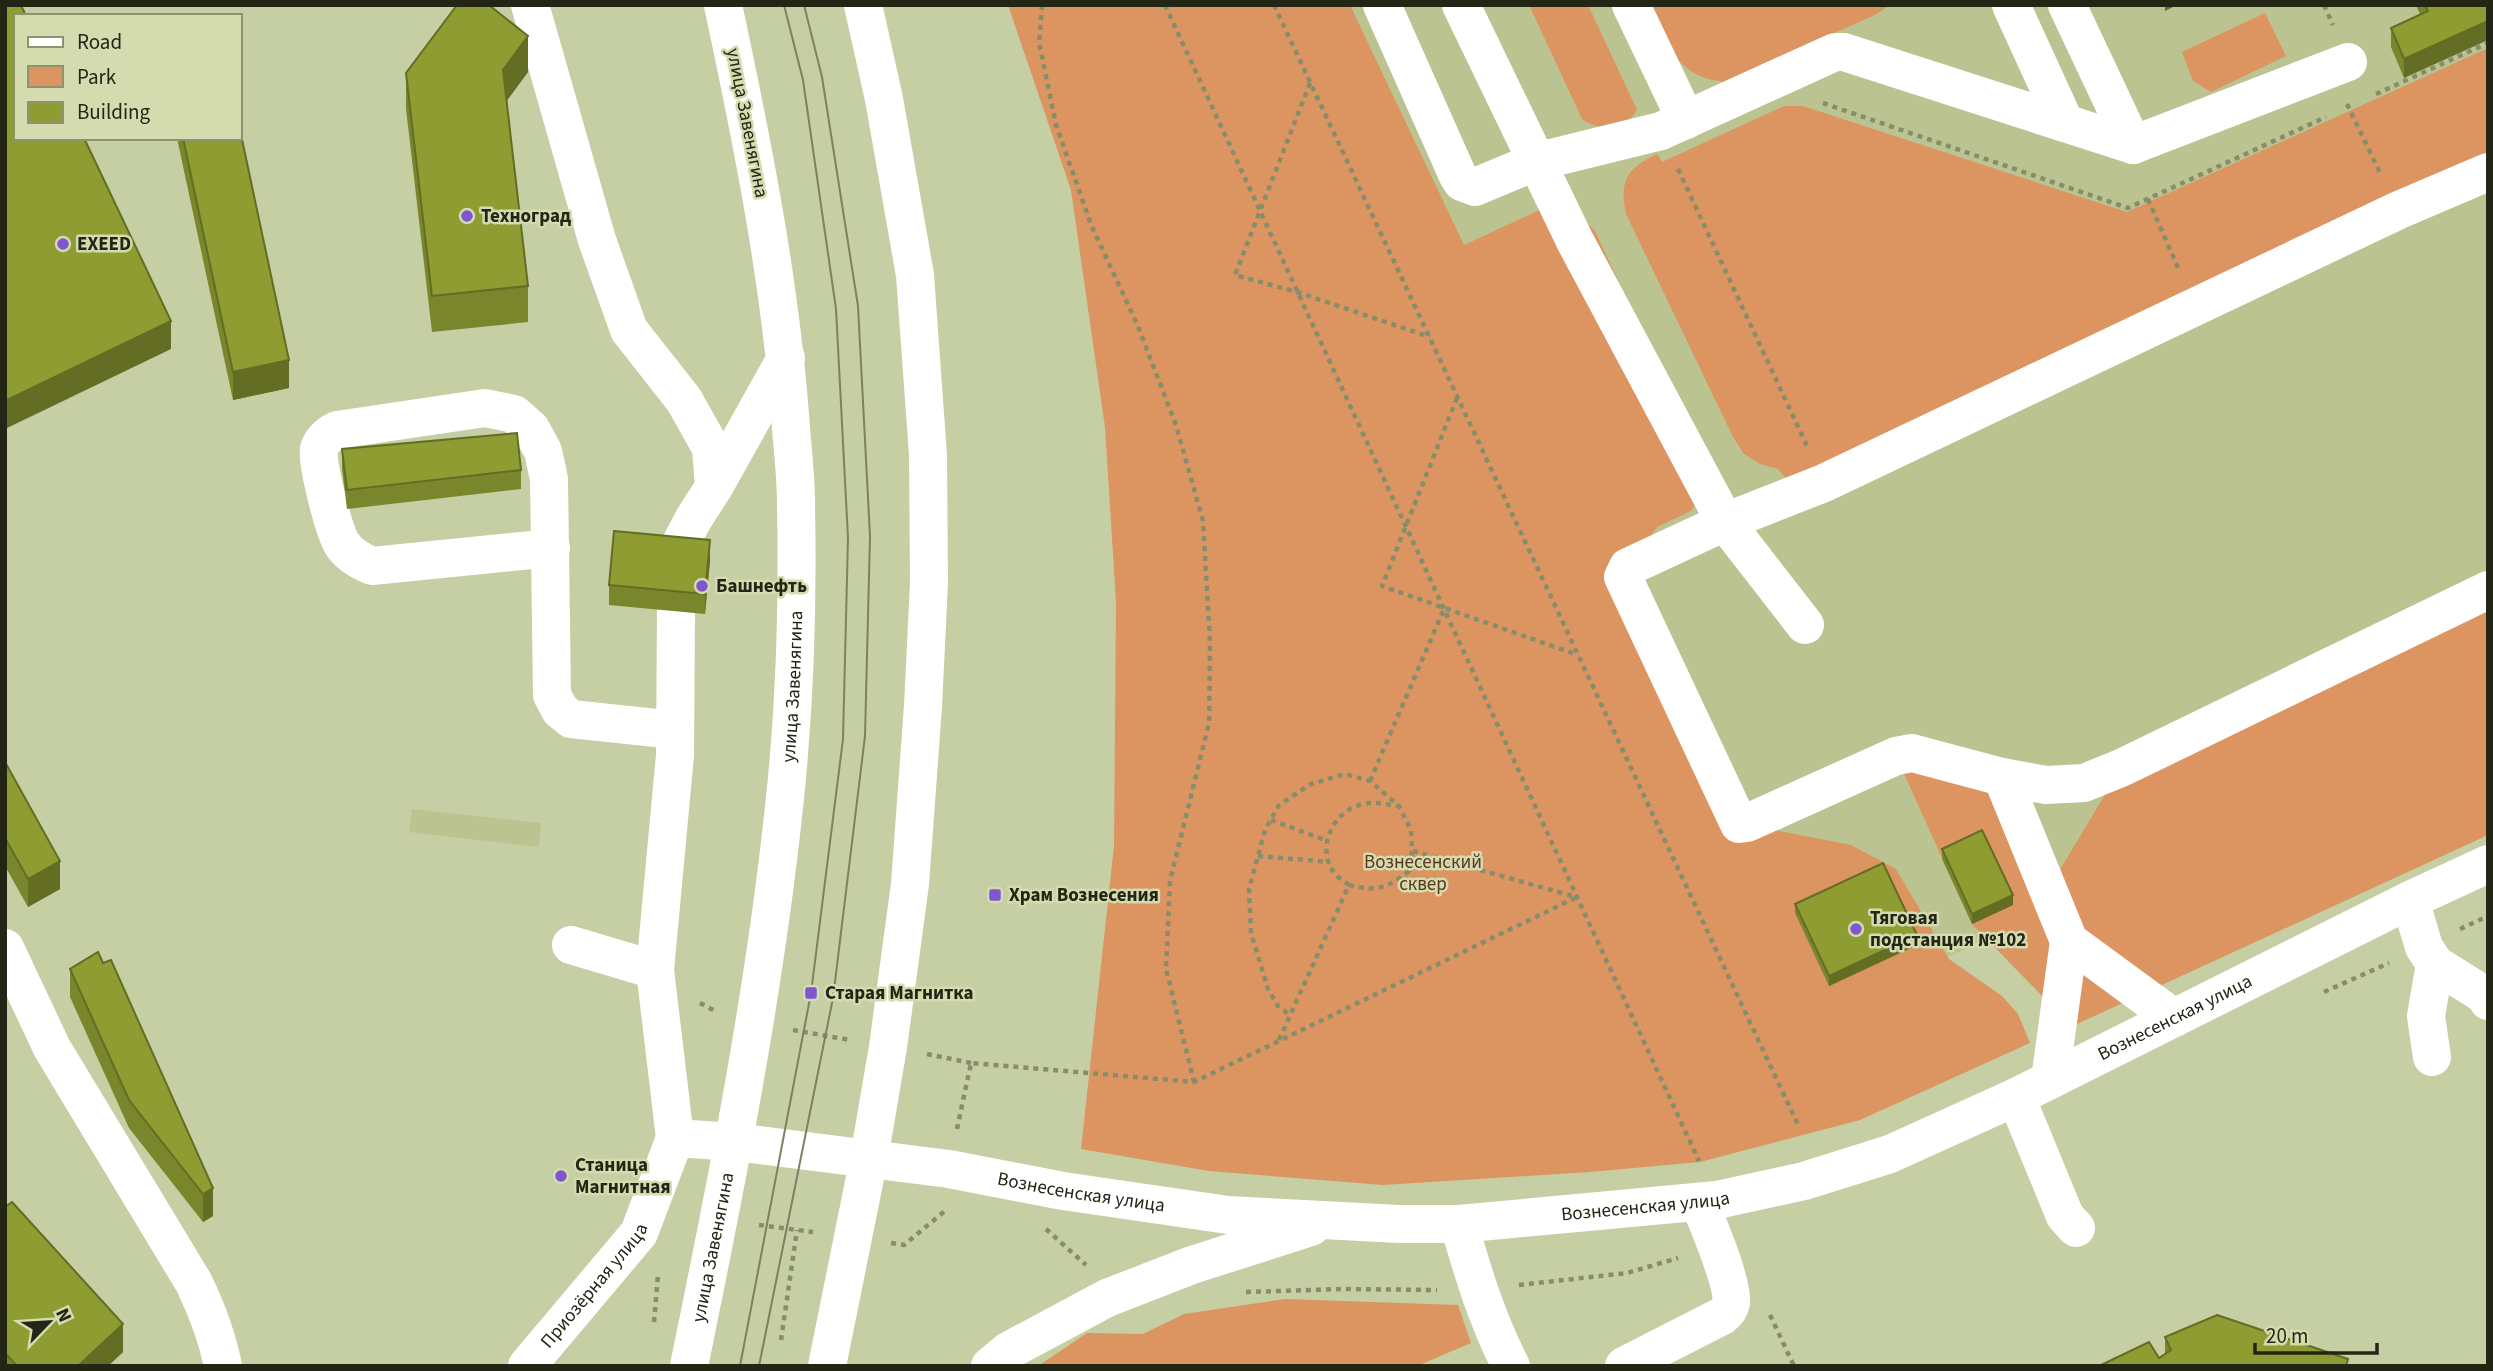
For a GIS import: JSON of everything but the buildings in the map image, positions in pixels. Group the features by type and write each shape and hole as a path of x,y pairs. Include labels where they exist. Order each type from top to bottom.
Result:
{"main road":[{"path":"530,5 597,240 629,330 684,400 711,448 714,487"},
{"name":"улица Завенягина","path":"689,1366 735,1142 755,1023 785,806 795,666 796,501 786,358 759,172 723,5"},
{"path":"827,1366 854,1238 888,1047 912,861 929,583 928,455 915,275 884,99 863,5"},
{"path":"1382,5 1462,182 1475,187 1535,162 1674,125 1831,53 1840,52 2133,145 2348,62"},
{"path":"1461,5 1575,241 1725,522 1805,625"},
{"path":"1631,5 1674,125"},
{"path":"2011,5 2065,123"},
{"path":"2067,5 2133,145"},
{"path":"2488,172 2399,210 1824,483 1725,522 1628,567 1623,577 1739,824 1747,823 1896,756 1912,753 2002,778 2046,785 2084,783 2121,768 2488,590"},
{"path":"674,556 786,358"},
{"path":"551,548 372,566 354,558 342,545 335,530 319,449 326,436 337,430 485,408 514,414 531,429 543,451 550,479 551,548 552,695 560,710 571,719 675,730"},
{"path":"676,611 675,755 655,970 676,1138 735,1142"},
{"path":"2002,778 2069,941 2050,1080"},
{"name":"Вознесенская улица","path":"735,1142 949,1169 1063,1191 1228,1215 1458,1224 1708,1201 1804,1181 1890,1154 2016,1097 2410,900 2488,864"},
{"path":"2410,900 2429,956 2426,1016 2432,1057"},
{"path":"2069,941 2174,1018"},
{"path":"571,945 655,970"},
{"path":"5,948 52,1048 194,1283 209,1313 223,1366"},
{"path":"2429,956 2486,996 2488,1002"},
{"path":"2016,1097 2065,1216 2076,1228"},
{"name":"Приозёрная улица","path":"527,1366 639,1233 676,1138"},
{"path":"1624,1366 1726,1312 1731,1294 1717,1247 1708,1201"},
{"path":"990,1366 1008,1350 1107,1298 1192,1265 1331,1220"},
{"path":"1458,1224 1478,1290 1495,1335 1511,1366"}],"path":[{"path":"1042,5 1039,42 1056,125 1092,226 1137,324 1176,425 1203,522 1210,642 1209,723 1170,881 1166,969 1194,1082"},
{"path":"1165,5 1577,897 1708,1201"},
{"path":"1274,5 1799,1127"},
{"path":"2324,5 2348,62 2347,107 2399,210"},
{"path":"1311,82 1235,275 1297,292 1430,337"},
{"path":"1674,125 1824,483"},
{"path":"2147,199 2195,306"},
{"path":"1458,397 1382,586 1578,655"},
{"path":"1370,781 1444,608"},
{"path":"1291,1016 1278,1006 1268,989 1251,933 1249,889 1265,830 1279,805 1311,784 1345,774 1370,781 1399,807 1411,830 1412,850 1409,871 1390,886 1369,890 1349,885 1335,874 1325,852 1328,835 1339,816 1359,805 1377,803 1399,807"},
{"path":"1271,820 1328,841"},
{"path":"1412,850 1577,897"},
{"path":"1258,856 1330,862"},
{"path":"1279,1040 1349,885"},
{"path":"655,970 678,980 700,1004 730,1019 971,1063 1194,1082 1577,897"},
{"path":"2321,993 2429,956 2488,916"},
{"path":"719,1220 904,1245 946,1209 949,1169 971,1063"},
{"path":"1041,1224 1097,1275 1107,1298"},
{"path":"781,1340 797,1230"},
{"path":"1233,1292 1343,1289 1478,1290 1627,1273 1717,1247"},
{"path":"653,1327 659,1263"},
{"path":"1765,1303 1794,1366"}],"shaded area":[{"path":"1257,5 2488,5 2488,707 1790,1030"},
{"path":"412,809 541,823 539,847 409,832"}],"green space":[{"name":"Вознесенский cквер","path":"1008,5 1350,5 1464,245 1546,207 1581,216 1595,231 1702,462 1706,488 1691,511 1657,527 1624,573 1739,823 1851,845 1896,869 1949,959 2002,996 2018,1014 2030,1043 1860,1120 1700,1162 1383,1185 1209,1171 1081,1149 1114,846 1116,602 1105,427 1071,190"},
{"path":"1529,5 1588,5 1637,110 1632,117 1612,127 1596,126 1582,119"},
{"path":"1651,5 1890,5 1875,15 1725,82 1708,79 1684,66 1669,46"},
{"path":"2265,13 2286,56 2211,92 2193,81 2182,52"},
{"path":"2488,48 2488,172 1799,494 1778,469 1760,464 1744,454 1733,437 1626,214 1625,184 1632,170 1647,159 1657,154 1662,162 1784,106 1803,106 2127,212"},
{"path":"2488,587 2488,835 2077,1024 2046,1000 1972,924 1896,756 2002,777 2052,883 2121,768"},
{"path":"1285,1299 1458,1305 1471,1343 1417,1366 1038,1366 1087,1333 1143,1334 1184,1314"}],"tram line":[{"path":"740,1366 811,993 843,739 848,538 836,309 803,80 784,5"},
{"path":"759,1366 833,998 865,736 870,536 858,306 822,77 804,5"}],"place":[{"name":"Техноград","path":"467,216"},
{"name":"EXEED","path":"63,244"},
{"name":"Башнефть","path":"702,586"},
{"name":"Храм Вознесения","path":"995,895"},
{"name":"Тяговая подстанция №102","path":"1856,929"},
{"name":"Старая Магнитка","path":"811,993"},
{"name":"Станица Магнитная","path":"561,1176"}]}
